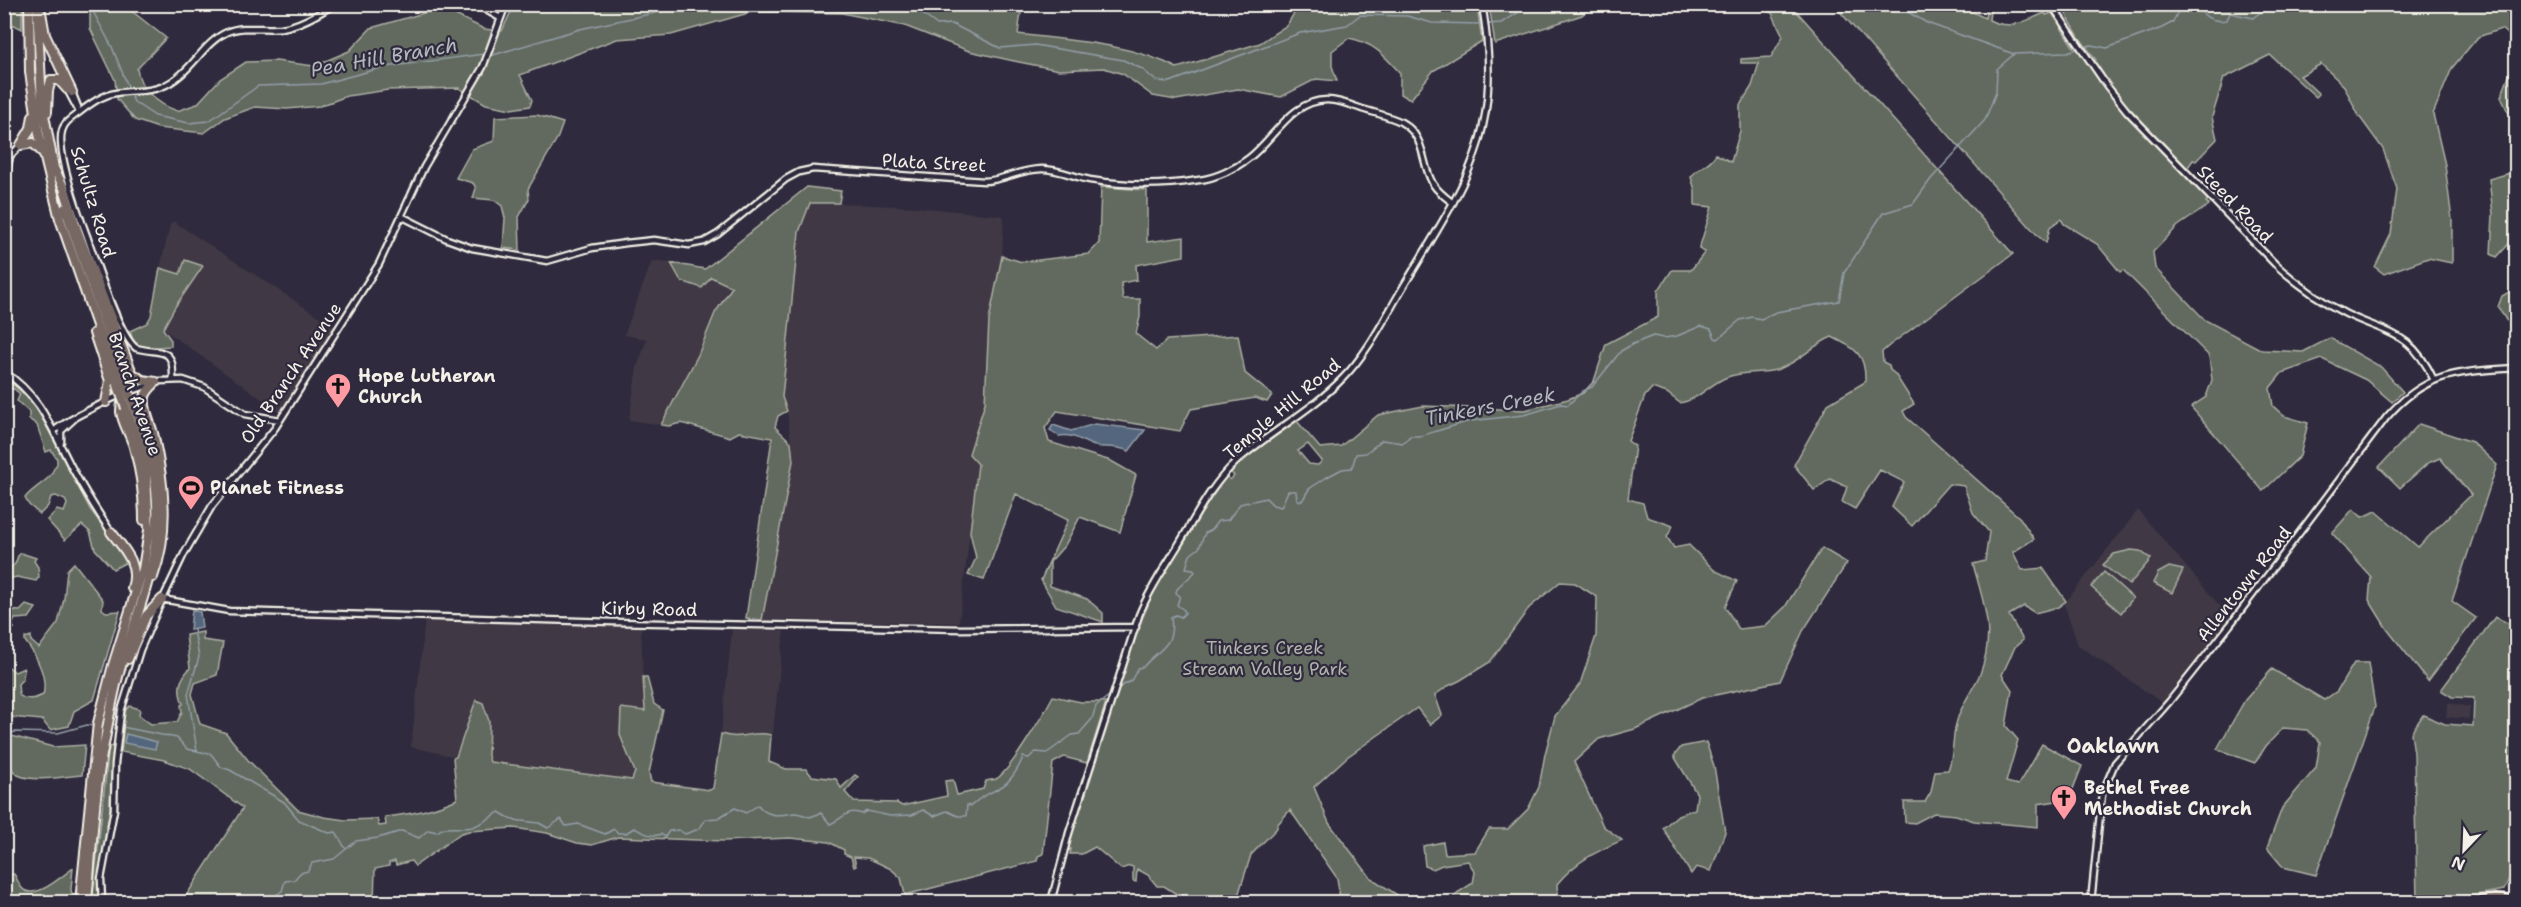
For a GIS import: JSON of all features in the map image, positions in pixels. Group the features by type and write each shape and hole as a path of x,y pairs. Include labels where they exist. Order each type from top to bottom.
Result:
{"highway":[{"name":"Branch Avenue","path":"29,4 29,54 36,120 57,208 117,381 146,441 154,474 158,522 152,567 121,667 100,769 87,903"},
{"name":"Branch Avenue","path":"38,4 40,84 46,129 71,227 117,381"},
{"path":"38,4 45,34 70,92"},
{"path":"46,129 48,91 51,80 56,78 63,82 70,92"},
{"path":"21,145 31,128 32,87"},
{"path":"21,145 33,143 37,145 47,162"},
{"path":"55,170 64,188 132,373 132,383 121,405 122,415 135,448 143,494 141,577"},
{"path":"132,373 142,380 156,382"},
{"path":"117,381 115,388 137,398 145,406"},
{"path":"106,402 117,381"},
{"path":"135,622 162,551 164,513 159,462 145,406 147,392 156,382"},
{"name":"Branch Avenue","path":"81,903 98,723 113,665 141,577 149,531 149,496 130,407"},
{"path":"98,723 110,658 135,581 132,560 111,532"},
{"path":"113,703 139,628 146,616 162,599"}],"main road":[{"name":"Schultz Road","path":"173,379 174,368 169,356 161,351 136,348 127,338 89,243 71,188 61,140 65,123 107,95 147,91 168,84 227,32 286,27 304,21 335,4"},
{"path":"476,4 500,18"},
{"name":"Old Branch Avenue","path":"102,903 102,873 114,810 116,756 121,711 139,655 162,599 212,506 270,435 379,264 427,161 483,67 506,4"},
{"name":"Temple Hill Road","path":"1051,903 1069,833 1136,627 1149,594 1211,491 1237,462 1332,389 1353,368 1453,203 1474,161 1486,118 1489,61 1482,4"},
{"name":"Steed Road","path":"2051,4 2127,111 2275,264 2300,285 2339,310 2392,332 2411,344 2426,363 2434,380"},
{"path":"70,92 79,112"},
{"name":"Plata Street","path":"401,216 454,242 472,248 547,261 592,248 626,243 654,240 684,245 700,243 718,234 786,179 813,169 984,181 1042,169 1061,171 1109,183 1173,184 1205,179 1236,166 1257,151 1298,109 1313,102 1328,100 1340,101 1407,126 1420,141 1433,184 1453,203"},
{"path":"4,184 10,156 21,145"},
{"name":"Allentown Road","path":"2091,903 2102,794 2110,771 2120,754 2155,719 2216,643 2291,547 2386,418 2408,396 2434,380 2463,372 2517,368"},
{"path":"4,372 38,401 82,485 111,532"},
{"path":"54,431 60,425 106,402 156,382 173,379 199,385 239,411 280,420"},
{"path":"47,416 60,425"},
{"path":"263,417 270,423 270,435"},
{"path":"61,445 60,435 74,419"},
{"path":"54,431 66,429"},
{"name":"Kirby Road","path":"162,599 228,611 606,622 952,629 1136,627"},
{"path":"2470,903 2496,898 2517,900"}],"shaded area":[{"path":"810,202 917,207 1004,216 1002,256 989,320 985,403 969,454 978,464 959,623 762,620 793,461 787,411 782,397 799,232"},
{"path":"173,221 335,327 280,412 163,329 175,307 181,274 160,268 170,225"},
{"path":"652,261 671,263 681,281 702,288 711,277 732,287 715,313 698,355 661,425 629,420 637,367 647,339 624,335"},
{"path":"2138,510 2231,619 2164,704 2078,645 2064,604"},
{"path":"425,618 641,627 645,712 622,708 620,735 635,772 628,793 491,766 488,757 489,721 469,719 456,757 411,747"},
{"path":"732,629 784,631 773,733 734,739 721,734"},
{"path":"2448,703 2470,707 2469,719 2446,717"}],"green space":[{"path":"5,4 22,5 22,29 5,20"},
{"path":"610,4 1022,5 1018,34 1120,48 1177,68 1260,43 1287,25 1299,5 1477,5 1482,41 1433,71 1411,99 1400,94 1400,73 1383,55 1365,43 1349,38 1332,51 1332,66 1337,81 1316,79 1281,97 1238,89 1176,100 1153,96 1123,74 1104,68 1059,70 1014,61 969,51 905,26 842,13 752,12 671,35 617,39 520,75 532,100 530,106 511,109 486,104 459,88 388,90 347,96 320,106 287,109 255,107 225,118 204,133 158,128 135,120 117,99 115,80 90,28 90,5 124,5 166,38 137,69 146,90 163,104 177,111 197,104 220,79 246,62 276,61 314,66 349,51 371,28 441,8 484,29 502,31 514,5 548,5 578,11"},
{"path":"1489,4 1594,5 1582,15 1495,44"},
{"name":"Tinkers Creek Stream Valley Park","path":"1752,5 1791,5 2013,254 1890,345 1882,352 1883,362 1889,365 1890,370 1914,404 1903,411 1906,417 2020,518 2034,539 2013,552 2022,570 2043,568 2066,601 2058,607 2035,613 2024,606 2009,615 2023,640 2015,647 2002,675 2012,690 2006,726 2018,740 2006,782 2018,785 2042,744 2082,766 2069,799 2038,804 2038,827 1974,821 1956,815 1934,813 1915,823 1905,822 1904,802 1925,802 1931,792 1935,771 1948,770 1958,717 1985,659 1987,619 1973,564 1985,561 1989,532 1973,513 1964,486 1949,484 1912,526 1892,507 1904,482 1880,470 1855,509 1842,502 1847,487 1830,479 1814,490 1794,465 1828,404 1865,382 1864,365 1858,354 1832,337 1784,367 1731,376 1719,381 1698,396 1680,403 1667,393 1652,388 1645,396 1628,441 1635,446 1628,499 1643,503 1647,517 1673,526 1667,537 1674,548 1689,545 1714,570 1737,581 1725,607 1739,629 1765,626 1785,607 1822,548 1847,563 1803,631 1780,681 1702,698 1635,729 1599,739 1574,762 1603,826 1622,840 1587,858 1564,876 1557,884 1558,902 1451,901 1457,893 1473,883 1475,872 1468,861 1442,865 1433,869 1425,866 1423,846 1443,842 1445,854 1475,852 1489,829 1508,829 1528,809 1539,787 1555,716 1580,684 1596,636 1597,597 1575,583 1560,582 1529,608 1490,662 1435,695 1442,715 1430,725 1417,708 1347,757 1314,787 1329,823 1371,878 1405,900 1404,902 1346,902 1340,898 1337,878 1290,810 1277,828 1251,855 1236,902 1189,902 1164,886 1157,886 1148,875 1137,869 1136,882 1133,881 1133,867 1121,869 1095,847 1082,854 1070,854 1071,849 1067,850 1069,837 1134,637 1148,605 1146,604 1210,496 1226,475 1230,480 1234,476 1230,471 1296,420 1320,448 1341,446 1378,415 1423,406 1525,410 1583,393 1594,381 1606,344 1658,317 1658,291 1672,270 1691,270 1705,252 1699,249 1712,207 1695,205 1695,190 1691,177 1716,154 1731,162 1740,131 1740,105 1752,86 1759,63 1741,63 1741,59 1771,57 1783,36 1772,13","holes":["1308,444 1322,461 1318,465 1309,464 1298,451"]},
{"path":"1834,5 1959,5 1985,18 1987,5 1991,5 1989,20 2004,25 2017,24 2045,13 2046,15 2052,13 2074,48 2079,50 2108,92 2208,199 2206,202 2209,205 2178,226 2153,252 2155,268 2205,320 2262,350 2303,352 2330,338 2381,367 2403,392 2392,402 2366,380 2322,359 2282,373 2270,388 2273,406 2284,416 2308,423 2300,456 2263,491 2191,407 2206,397 2212,380 2209,356 2123,270 2120,272 2097,244 2064,224 2061,219 2050,227 2046,243 2038,236"},
{"path":"2061,5 2516,5 2516,54 2511,37 2501,29 2478,37 2452,68 2433,114 2445,165 2452,220 2452,263 2428,258 2384,274 2375,267 2391,234 2397,189 2383,149 2359,116 2344,86 2321,64 2300,76 2319,94 2316,97 2270,55 2224,78 2212,117 2217,139 2196,161 2193,160 2186,170 2114,95 2091,63 2096,60 2079,37"},
{"path":"2516,58 2516,111 2508,112 2501,97"},
{"path":"537,115 563,123 558,137 528,189 529,199 519,217 520,250 503,248 505,218 502,206 494,200 473,198 476,188 473,183 456,178 472,149 494,141 495,117"},
{"path":"2516,165 2516,236 2497,257 2491,254 2493,214 2489,179 2510,173"},
{"path":"807,187 841,191 839,203 810,203 799,232 782,397 787,411 778,416 775,427 791,442 793,461 762,620 746,618 772,438 739,432 730,437 681,423 661,425 698,355 715,313 732,287 711,277 702,288 681,281 671,263 705,269"},
{"path":"1101,187 1147,190 1147,242 1184,237 1184,256 1136,265 1137,280 1121,283 1123,299 1140,299 1140,317 1136,334 1156,350 1167,340 1238,335 1245,373 1272,395 1267,402 1255,398 1191,409 1180,431 1057,411 1045,428 1049,442 1111,461 1136,475 1120,532 1080,517 1065,545 1050,562 1050,586 1087,599 1103,613 1103,622 1056,606 1041,580 1068,520 1016,494 984,580 968,575 976,558 970,532 978,464 969,454 985,403 989,320 1002,256 1022,262 1089,254 1099,243"},
{"path":"185,260 203,266 163,329 171,340 171,346 142,348 134,344 130,331 147,323 151,316 160,268 180,274"},
{"path":"2516,288 2516,328 2506,320 2498,307 2502,296"},
{"path":"5,378 30,399 38,410 90,509 129,561 113,569 95,549 90,532 82,525 65,540 47,520 57,510 64,512 67,504 65,500 56,496 51,497 48,506 40,514 29,505 25,498 46,480 57,464 57,459 51,450 46,452 37,425 29,419 29,412 17,401 20,394 14,389 5,389"},
{"path":"2419,424 2472,442 2497,465 2452,601 2476,618 2428,681 2387,629 2369,600 2371,577 2332,533 2353,509 2362,517 2376,511 2418,547 2471,495 2440,458 2428,463 2400,488 2379,467"},
{"path":"2131,550 2140,551 2151,559 2129,585 2103,565 2114,554"},
{"path":"21,553 36,558 34,561 38,567 39,577 36,581 17,577 8,579 5,589 5,572 15,564"},
{"path":"74,563 103,600 102,609 106,612 120,611 94,700 74,711 69,726 50,730 42,720 10,717 5,719 5,664 15,672 24,668 23,679 18,684 19,695 31,699 43,695 42,674 37,659 25,638 31,636 31,641 39,648 58,623 64,599 67,570"},
{"path":"2169,567 2183,570 2172,593 2153,583 2158,573"},
{"path":"2104,572 2133,598 2121,613 2091,587"},
{"path":"5,602 8,602 10,610 20,611 26,605 36,608 29,618 15,619 12,625 14,628 5,627"},
{"path":"2495,617 2516,627 2516,863 2504,890 2440,902 2417,902 2414,753 2411,733 2423,715 2445,724 2473,726 2474,698 2452,697 2441,690"},
{"path":"203,632 203,640 223,643 217,675 195,683 192,694 200,724 226,733 248,760 298,810 345,820 377,819 379,826 386,825 385,817 422,811 457,799 453,758 456,757 476,700 483,703 489,721 488,756 490,762 632,780 635,772 620,735 621,708 645,711 643,677 647,677 654,704 663,710 649,773 651,782 710,790 713,788 721,734 735,736 764,734 771,735 769,762 786,769 806,769 812,776 836,779 841,788 855,775 858,777 845,792 854,802 897,803 902,806 947,796 945,781 953,780 957,795 983,789 986,781 996,779 1010,765 1053,696 1081,702 1106,702 1087,763 1064,757 1053,763 1043,854 1038,856 1037,861 905,895 901,878 891,869 868,858 854,857 856,866 854,867 851,857 844,854 844,850 829,842 790,838 724,841 618,837 592,845 577,843 547,833 514,828 461,833 415,866 411,861 396,865 395,861 389,863 389,866 375,869 374,902 182,902 243,808 190,769 164,760 121,752 125,714 126,709 130,706 140,709 139,715 151,724 177,722 183,704 180,685 190,668 186,635"},
{"path":"2354,663 2368,663 2375,707 2316,875 2283,867 2267,848 2282,808 2316,768 2320,742 2307,730 2283,728 2266,746 2255,763 2217,749 2245,700 2272,669 2324,700 2337,691"},
{"path":"4,734 53,747 85,745 82,775 33,779 18,775 5,761"},
{"path":"1706,742 1714,766 1725,832 1711,871 1696,867 1691,874 1663,828 1678,815 1695,809 1697,794 1674,756 1681,747"},
{"path":"109,746 113,747 110,810 99,871 98,902 92,902"},
{"path":"73,868 71,889 73,902 5,902 5,875 14,874 21,887 33,892 47,887"}],"water":[{"path":"1095,424 1145,430 1129,451 1095,446 1073,437 1059,436 1050,430 1053,425 1071,431"},
{"path":"192,610 200,612 202,628 190,630"},
{"path":"126,734 157,742 155,749 124,743"}],"waterway":[{"name":"Pea Hill Branch","path":"89,4 112,47 129,89"},
{"name":"Pea Hill Branch","path":"490,56 580,29 664,11 682,4"},
{"name":"Pea Hill Branch","path":"896,4 913,7 937,25 952,24 1000,48 1035,45 1123,60 1142,69 1156,81 1170,82 1300,33 1347,25 1360,15 1407,16 1432,23 1482,24"},
{"name":"Pea Hill Branch","path":"1488,24 1501,23 1532,4"},
{"name":"Pea Hill Branch","path":"1894,4 1927,23 2014,54"},
{"name":"Tinkers Creek","path":"1118,688 1131,681 1138,668 1143,667 1169,640 1172,627 1171,617 1176,615 1181,617 1185,613 1177,605 1180,596 1176,593 1177,589 1195,572 1193,569 1186,568 1190,555 1199,548 1205,533 1211,530 1218,521 1228,520 1240,504 1266,498 1273,505 1281,507 1288,491 1296,491 1297,500 1302,501 1309,489 1342,469 1352,468 1356,454 1366,453 1382,440 1403,443 1410,436 1420,436 1470,421 1524,415 1561,404 1568,405 1583,391 1592,387 1621,351 1653,336 1664,338 1677,336 1701,326 1711,329 1715,338 1718,339 1740,320 1752,317 1761,319 1776,312 1839,301 1844,273 1883,213 1913,204 1931,179 1985,120 1996,92 1997,69 2014,54 2067,52 2091,45 2107,48 2173,22 2183,4"},
{"name":"Tinkers Creek","path":"2194,4 2208,18 2221,21 2227,20 2230,13 2253,18 2268,10 2286,12 2296,4"},
{"name":"Pea Hill Branch","path":"131,95 134,102 155,116 189,123 209,121 258,86 321,84 385,67 484,54"},
{"path":"194,630 199,657 188,694 197,751"},
{"name":"Tinkers Creek","path":"273,902 273,897 282,891 285,881 294,880 300,873 308,871 312,863 334,859 356,841 402,831 419,838 428,830 437,832 445,828 472,827 483,823 499,812 513,820 539,823 548,828 561,819 566,826 578,824 605,834 614,829 618,833 626,833 634,828 647,834 661,834 665,837 669,831 679,830 685,834 699,829 706,819 718,818 735,808 746,813 758,805 766,812 775,815 795,813 810,817 821,813 830,824 849,813 862,814 867,811 890,816 912,815 923,810 934,816 947,811 958,816 966,816 967,805 971,806 1007,783 1023,757 1029,758 1035,752 1047,753 1072,735 1079,734 1092,719 1096,706 1110,695"},
{"path":"4,734 58,733 87,725 93,726"},
{"path":"122,727 177,738 187,749 211,754 221,767 284,802 299,820 329,833 336,832 345,848"}],"place":[{"name":"Hope Lutheran Church","path":"338,409"},
{"name":"Planet Fitness","path":"191,511"},
{"name":"Bethel Free Methodist Church","path":"2064,821"}],"district":[{"name":"Oaklawn","path":"2113,746"}]}
